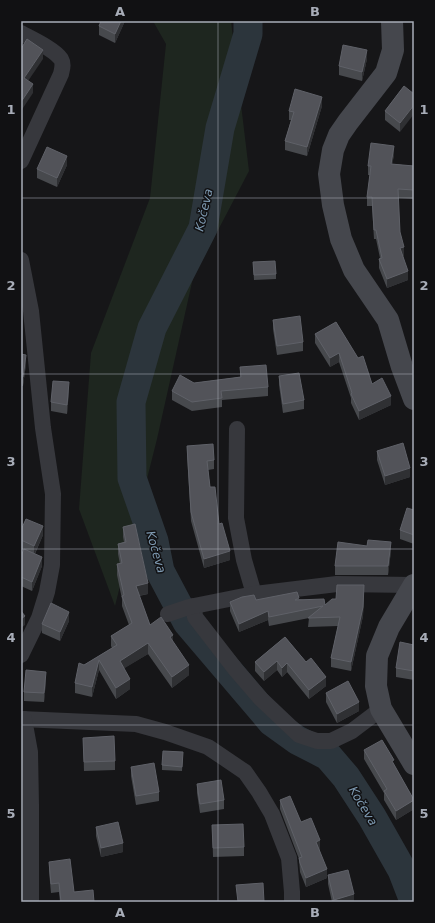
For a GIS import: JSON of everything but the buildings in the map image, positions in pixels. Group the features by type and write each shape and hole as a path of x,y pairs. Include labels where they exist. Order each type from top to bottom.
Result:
{"main road":[{"path":"392,21 393,50 386,73 339,136 333,150 329,174 333,205 341,239 354,270 388,320 402,367 414,400"},
{"path":"414,585 389,627 377,656 376,686 381,709 414,764"}],"street":[{"path":"21,33 48,48 61,59 63,65 61,74 21,161"},
{"path":"21,260 31,311 43,428 50,467 53,501 52,565 47,592 39,618 21,655"},
{"path":"237,429 236,518 244,560 254,594"},
{"path":"169,614 192,606 254,594 337,584 414,585"},
{"path":"192,606 195,617 236,670 261,699 299,735 317,741 331,741 352,731 381,709"},
{"path":"31,902 30,752 23,719 136,724 165,732 208,747 245,772 272,814 289,858 292,902"}],"shaded area":[{"path":"153,21 231,21 249,171 193,278 157,439 115,606 79,509 91,353 150,198 166,44"}],"waterway":[{"name":"Kočeva","path":"248,21 248,34 220,128 203,228 152,328 131,402 132,478 154,541 160,571 187,622 272,722 297,740 328,756 346,777 372,817 402,870 414,901"}]}
